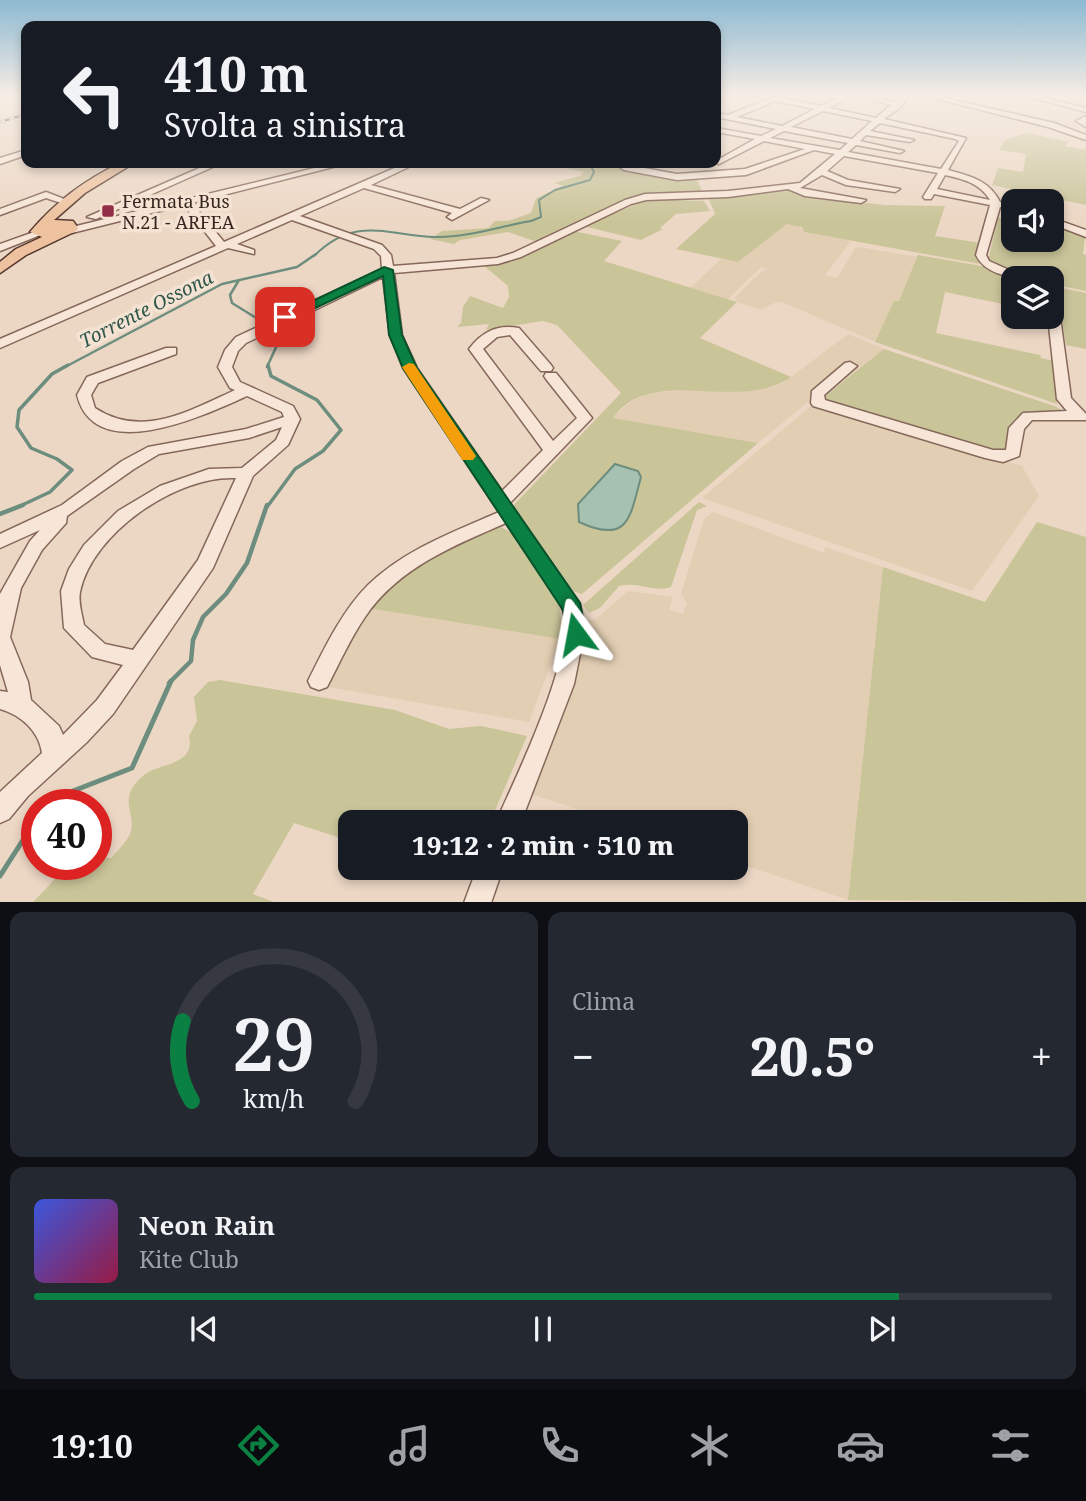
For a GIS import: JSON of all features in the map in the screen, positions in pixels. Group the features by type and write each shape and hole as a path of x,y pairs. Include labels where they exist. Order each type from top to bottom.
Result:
{"main road":[{"path":"65,225 67,202 118,168"},
{"path":"2,262 38,235 65,225"},
{"path":"38,235 65,225"}],"street":[{"path":"756,138 944,172 986,187 996,203 981,255 985,263 1001,270"},
{"path":"829,138 900,151"},
{"path":"293,419 288,410 235,385 225,367 232,350 252,333 388,270 498,261 517,255 628,202 645,197 709,195 807,183 858,138"},
{"path":"877,186 910,140 899,138"},
{"path":"955,138 963,140 929,196 1001,204"},
{"path":"721,159 760,139"},
{"path":"632,168 663,176 746,172 813,149"},
{"path":"0,161 21,154"},
{"path":"65,225 188,168"},
{"path":"65,225 206,168"},
{"path":"65,225 96,224 324,168"},
{"path":"0,346 402,168"},
{"path":"687,176 703,168"},
{"path":"821,172 838,180 895,189"},
{"path":"363,186 460,212"},
{"path":"790,187 805,193 861,200"},
{"path":"0,212 46,195 67,202"},
{"path":"447,220 484,200"},
{"path":"187,203 227,246 250,252"},
{"path":"294,217 383,251 396,335 410,368 573,608 576,620 568,670 514,810"},
{"path":"1064,225 1086,234"},
{"path":"0,248 38,235"},
{"path":"1055,329 1064,399 1082,417"},
{"path":"319,681 360,608 395,572 504,509 552,451 585,418 514,331 501,331 486,336 476,349 552,451"},
{"path":"172,351 92,380 84,395 88,410 114,424 156,424 194,414 247,390"},
{"path":"850,366 817,394 818,403 991,456 1003,457 1013,453 1017,428 1028,416 1082,417"},
{"path":"0,811 19,788 79,735 105,707 136,659 206,563 246,473 283,442 293,419"},
{"path":"0,542 68,509 128,465 154,450 250,433 293,419"},
{"path":"136,659 99,651 74,628 70,592 86,558 112,526 161,491 211,474 246,473"},
{"path":"54,756 51,733 11,703 17,682 0,637 12,588 36,545 68,509"},
{"path":"477,902 485,880"}],"shaded area":[{"path":"1011,138 1050,138 1069,142 1065,146 1086,150 1086,205 1064,200 1064,189 1011,189 992,185 998,168 1023,172 1026,154 999,150 1005,140"},
{"path":"566,168 625,168 672,180 696,177 703,194 655,196 616,205 579,220 537,242 508,232 460,240 454,244 430,239 442,231 488,228 495,221 508,221 531,213 536,198 563,186 554,183 580,176 583,172"},
{"path":"789,190 805,195 885,205 945,206 935,236 981,243 977,255 980,264 804,232 802,227 787,224 738,262 676,249 715,214 708,197"},
{"path":"649,199 704,201 710,211 676,214 660,228 663,229 641,240 583,226"},
{"path":"998,217 1001,218 1001,252 1064,252 1064,227 1085,236 1083,254 1086,255 1086,291 1064,286 1064,266 1001,267 988,261"},
{"path":"787,224 797,224 804,232 851,241 825,275 837,278 855,248 859,247 918,257 899,301 894,301 875,342 782,302 761,310 737,302 735,297 761,272 768,269 765,268 761,267 728,299 690,288 721,259 738,262"},
{"path":"573,231 622,241 604,261 737,302 700,338 791,377 770,387 747,391 672,391 650,394 629,402 613,418 758,443 582,594 573,591 510,509 621,393 557,325 543,321 486,330 489,324 457,327 461,323 463,307 470,296 503,308 509,297 508,286 483,265 519,257"},
{"path":"918,255 987,267 1001,272 1001,304 945,292 936,333 1040,355 1041,358 1058,362 1057,404 875,342 894,301 899,301"},
{"path":"1064,288 1086,293 1086,349 1066,345"},
{"path":"848,334 884,349 827,393 818,389 813,398 758,443 612,418 633,400 652,392 770,388 783,383"},
{"path":"884,349 1057,407 1063,412 1038,412 1024,417 1014,430 1005,454 820,400"},
{"path":"812,405 1022,466 1039,496 972,591 702,498"},
{"path":"615,464 638,471 641,477 630,515 618,528 608,530 579,522 578,504"},
{"path":"699,502 707,506 697,510 671,587 659,589 619,586 600,608 589,613 583,605"},
{"path":"713,512 824,553 825,547 883,567 848,900 748,866 748,810 580,810 528,793 578,661 587,621 596,619 628,591 673,597 669,610 683,614 687,603 681,594 704,519"},
{"path":"1037,522 1086,537 1086,902 848,900 883,567 985,602"},
{"path":"496,526 505,529 525,546 551,584 561,618 560,639 368,608 401,571"},
{"path":"368,608 560,639 529,722 323,686"},
{"path":"220,680 395,710 449,729 481,726 527,736 495,810 338,810 338,837 294,823 253,894 274,902 33,902 53,880 112,880 112,857 131,831 131,791 144,775 182,758 187,753 190,746 189,736 197,721 194,697 208,682"}],"waterway":[{"name":"Torrente Ossona","path":"314,256 329,243 357,231 447,237 531,221 541,217 539,200 555,190 590,180 594,172 592,168"},
{"name":"Torrente Ossona","path":"239,280 297,267 316,254"},
{"name":"Torrente Ossona","path":"65,367 222,284 239,280"},
{"path":"239,280 230,295 232,303 274,329 278,343 267,367"},
{"name":"Torrente Ossona","path":"19,507 50,492 72,470 57,459 31,448 17,427 19,410 52,374 68,365"},
{"path":"267,507 295,469 323,451 341,430 317,400 271,376 268,365"},
{"name":"Torrente Ossona","path":"19,507 23,505"},
{"path":"171,681 191,661 193,640 203,617 226,594 247,563 267,505"},
{"name":"Torrente Ossona","path":"0,514 19,507"},
{"path":"78,789 132,768 171,681"},
{"path":"0,876 21,843"}],"slow traffic":[{"path":"409,367 468,456"}],"place":[{"name":"Fermata Bus N.21 - ARFEA","path":"108,211"}],"route":[{"path":"285,317 388,270 396,335 410,368 573,608 576,634"}]}
